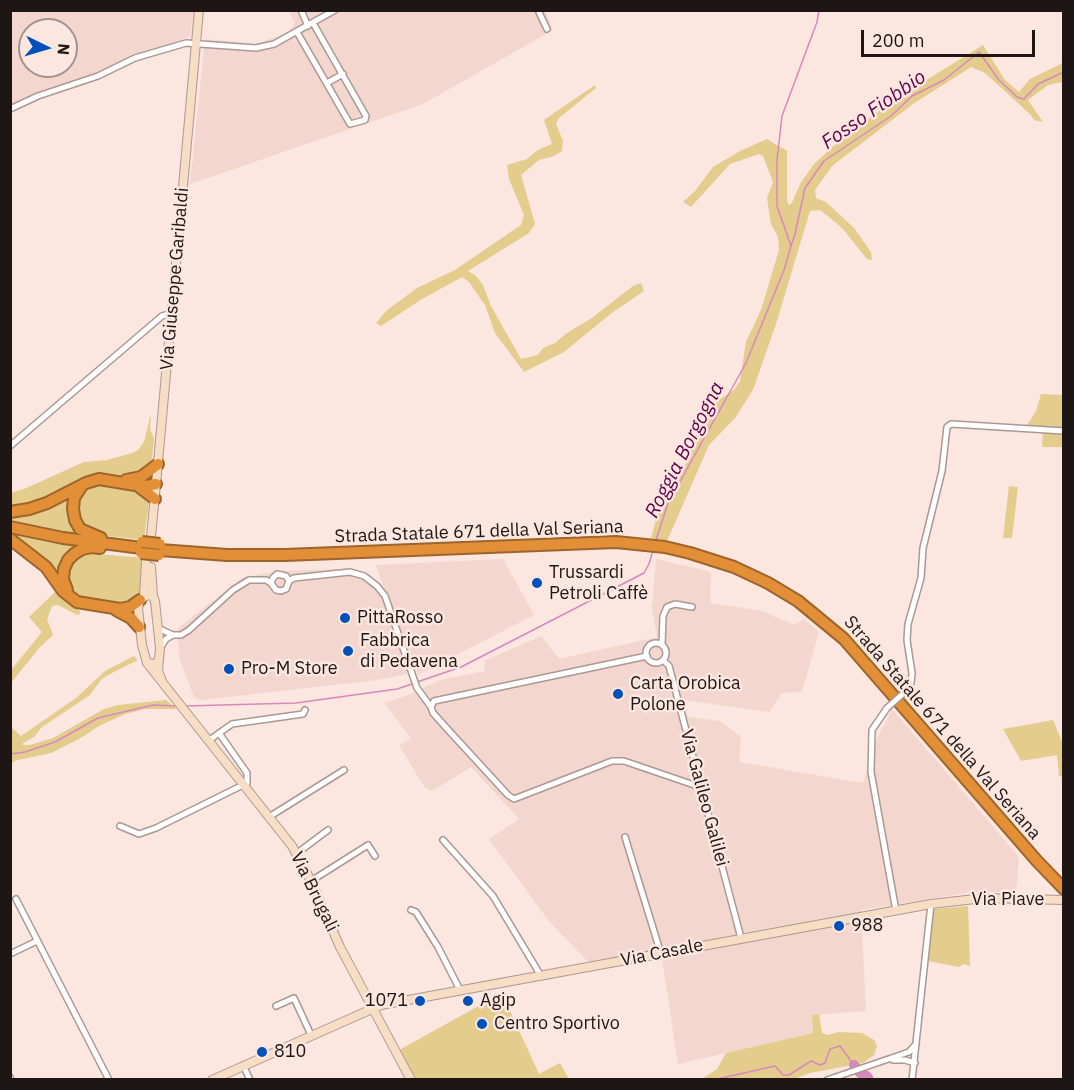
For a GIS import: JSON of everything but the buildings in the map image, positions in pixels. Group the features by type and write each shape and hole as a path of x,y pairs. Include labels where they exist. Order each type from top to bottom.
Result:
{"highway":[{"path":"138,481 158,464"},
{"path":"10,512 47,503 86,483 99,479 138,481 147,486 156,484"},
{"path":"138,481 155,499"},
{"path":"86,483 78,490 74,498 75,520 80,529 100,538 150,549"},
{"name":"Strada Statale 671 della Val Seriana","path":"10,527 63,538 211,554 285,555 634,543 664,547 712,559 755,577 798,601 830,625 859,654 1037,861 1064,889"},
{"path":"10,540 46,567 63,591 77,602 110,608 130,607 142,598"},
{"path":"70,596 63,579 64,569 74,554 92,547 150,549"},
{"path":"110,608 131,618 139,627"}],"street":[{"name":"Via Giuseppe Garibaldi","path":"186,714 162,682 158,671 160,648 150,549 199,10"},
{"path":"297,32 350,124 364,121 366,116 343,74 301,10"},
{"path":"10,109 38,96 98,76 135,58 186,43 256,48 274,44 335,10"},
{"path":"538,10 547,29"},
{"path":"327,83 343,74"},
{"path":"10,446 162,316 172,313"},
{"path":"896,911 871,772 872,730 887,708 906,691 910,683 912,673 907,640 908,624 921,578 923,548 942,471 946,432 951,424 1064,431"},
{"name":"Via Giuseppe Garibaldi","path":"150,549 146,561 142,598 138,608 139,627 143,656 158,680 162,682"},
{"path":"158,628 173,635 181,635 242,584 260,579 271,583 276,590 281,591 286,589 289,581 297,577 350,572 364,576 385,596 417,688 433,713 510,798 514,799 612,760 624,761 700,787"},
{"path":"271,583 278,574 283,574 289,581"},
{"path":"142,598 153,596"},
{"path":"662,645 656,643 647,649 647,657 654,663 663,660 666,652 662,645 663,616 667,607 675,604 692,607"},
{"path":"160,648 163,642 173,635"},
{"path":"431,707 434,701 647,657"},
{"name":"Via Galileo Galilei","path":"663,660 669,666 741,938"},
{"path":"147,663 158,662"},
{"path":"208,741 232,723 303,714 305,710"},
{"name":"Via Brugali","path":"186,714 296,854 311,881 340,947 411,1080"},
{"name":"Via Brugali","path":"219,733 247,773 247,783 243,785"},
{"path":"269,817 344,770"},
{"path":"120,826 139,834 156,828 243,785"},
{"path":"296,854 328,831"},
{"path":"625,837 661,954"},
{"path":"443,840 493,896 541,976"},
{"path":"311,881 368,845 375,856"},
{"name":"Via Piave","path":"952,901 984,898 1064,900"},
{"path":"16,899 108,1080"},
{"name":"Via Casale","path":"212,1080 372,1008 741,938 952,901"},
{"path":"912,1080 931,904"},
{"path":"411,910 416,912 438,947 460,990"},
{"path":"10,954 37,941"},
{"path":"276,1006 294,998 311,1035"},
{"path":"827,1080 909,1052 917,1042"},
{"path":"887,1060 905,1060 915,1063"},
{"path":"243,1065 250,1080"}],"shaded area":[{"path":"288,10 545,10 553,30 423,104 190,184 205,39 255,44 288,33 295,23"},
{"path":"11,11 194,11 190,36 11,110"},
{"path":"983,45 1005,80 1019,92 1030,79 1063,63 1063,82 1048,85 1028,100 1043,122 1034,120 985,73 971,67 913,104 832,166 815,190 816,198 826,202 854,228 871,252 872,260 867,259 843,229 829,217 820,210 810,211 776,324 753,390 735,418 709,445 667,541 651,538 657,516 684,468 712,404 734,390 740,381 746,342 761,310 779,250 778,237 771,224 767,198 773,182 763,156 759,154 730,164 691,207 683,202 695,191 713,167 767,139 787,151 787,201 789,205 814,164 838,142 888,104"},
{"path":"595,85 596,88 559,118 556,124 563,141 562,151 539,160 521,175 535,224 529,233 468,271 476,276 483,285 491,306 521,359 538,355 543,348 555,343 592,318 633,286 641,283 644,291 613,312 564,352 524,372 495,333 485,305 469,282 462,277 422,299 381,326 376,323 386,311 417,288 455,270 521,225 524,215 509,179 507,165 527,159 538,150 552,144 544,120"},
{"path":"1041,394 1063,395 1063,447 1042,447 1043,427 1026,427 1036,411"},
{"path":"150,417 150,429 154,439 152,459 146,471 123,477 90,475 47,499 11,508 10,493 84,462 107,460 138,450 144,442"},
{"path":"101,483 121,485 146,494 149,502 144,540 100,535 85,530 76,511 77,502 83,491 91,485"},
{"path":"1009,486 1018,487 1012,538 1003,538"},
{"path":"71,496 82,536 11,522 11,515"},
{"path":"11,532 80,545 60,579 11,536"},
{"path":"85,553 145,558 140,596 128,606 88,602 72,593 67,576 69,565 75,558"},
{"path":"503,559 534,615 418,675 416,669 403,675 377,680 201,700 194,697 180,660 177,629 242,578 276,571 353,569 368,573 384,588 376,565"},
{"path":"656,559 711,572 710,603 763,611 794,625 804,619 819,632 802,692 782,693 769,712 684,700 688,717 720,721 741,737 739,762 863,783 876,741 892,709 1019,857 1016,892 971,892 861,910 866,1011 812,1015 813,1033 678,1064 662,958 595,969 548,920 489,839 519,819 471,767 432,791 425,788 399,745 411,739 385,703 440,680 485,671 484,661 541,636 559,659 657,637 652,608"},
{"path":"56,591 80,611 80,614 77,615 58,605 52,606 47,619 53,635 40,647 11,683 11,670 42,632 29,617"},
{"path":"134,656 138,660 101,680 90,695 42,727 23,745 53,738 104,709 118,705 166,700 177,709 145,709 125,714 51,753 14,761 11,765 11,727 21,736 76,698 105,671"},
{"path":"1053,720 1063,744 1063,777 1059,776 1057,755 1021,761 1003,729"},
{"path":"968,906 970,966 964,964 959,967 928,961 933,911"},
{"name":"Centro Sportivo","path":"502,993 539,1074 560,1063 569,1079 405,1079 392,1054"},
{"path":"819,1014 822,1033 828,1035 839,1032 862,1033 874,1040 877,1046 874,1055 863,1063 810,1073 794,1079 702,1079 717,1069 726,1053 813,1033 812,1015"}],"waterway":[{"name":"Roggia Borgogna","path":"656,540 668,503 746,363 784,270 791,246 777,206 777,160 782,116 817,22 819,10"},
{"name":"Fosso Fiobbio","path":"791,246 805,188 824,161 891,116 912,96 944,80 979,52 999,80 1017,97 1024,99 1038,84 1064,72"},
{"name":"Roggia Borgogna","path":"417,682 461,667 644,573 653,550"},
{"name":"Roggia Borgogna","path":"185,706 296,703 397,689 412,684"},
{"name":"Roggia Borgogna","path":"10,754 25,752 55,742 98,718 153,705 177,706"},
{"path":"713,1080 775,1066 783,1075 789,1075 811,1061 820,1065 825,1063 830,1049 840,1046 854,1065"},
{"path":"854,1065 869,1080"}],"place":[{"name":"Trussardi Petroli Caffè","path":"537,583"},
{"name":"PittaRosso","path":"345,618"},
{"name":"Fabbrica di Pedavena","path":"348,651"},
{"name":"Pro-M Store","path":"229,669"},
{"name":"Carta Orobica Polone","path":"618,694"},
{"name":"988","path":"839,926"},
{"name":"1071","path":"420,1001"},
{"name":"Agip","path":"468,1001"},
{"name":"Centro Sportivo","path":"482,1024"},
{"name":"810","path":"262,1052"}]}
